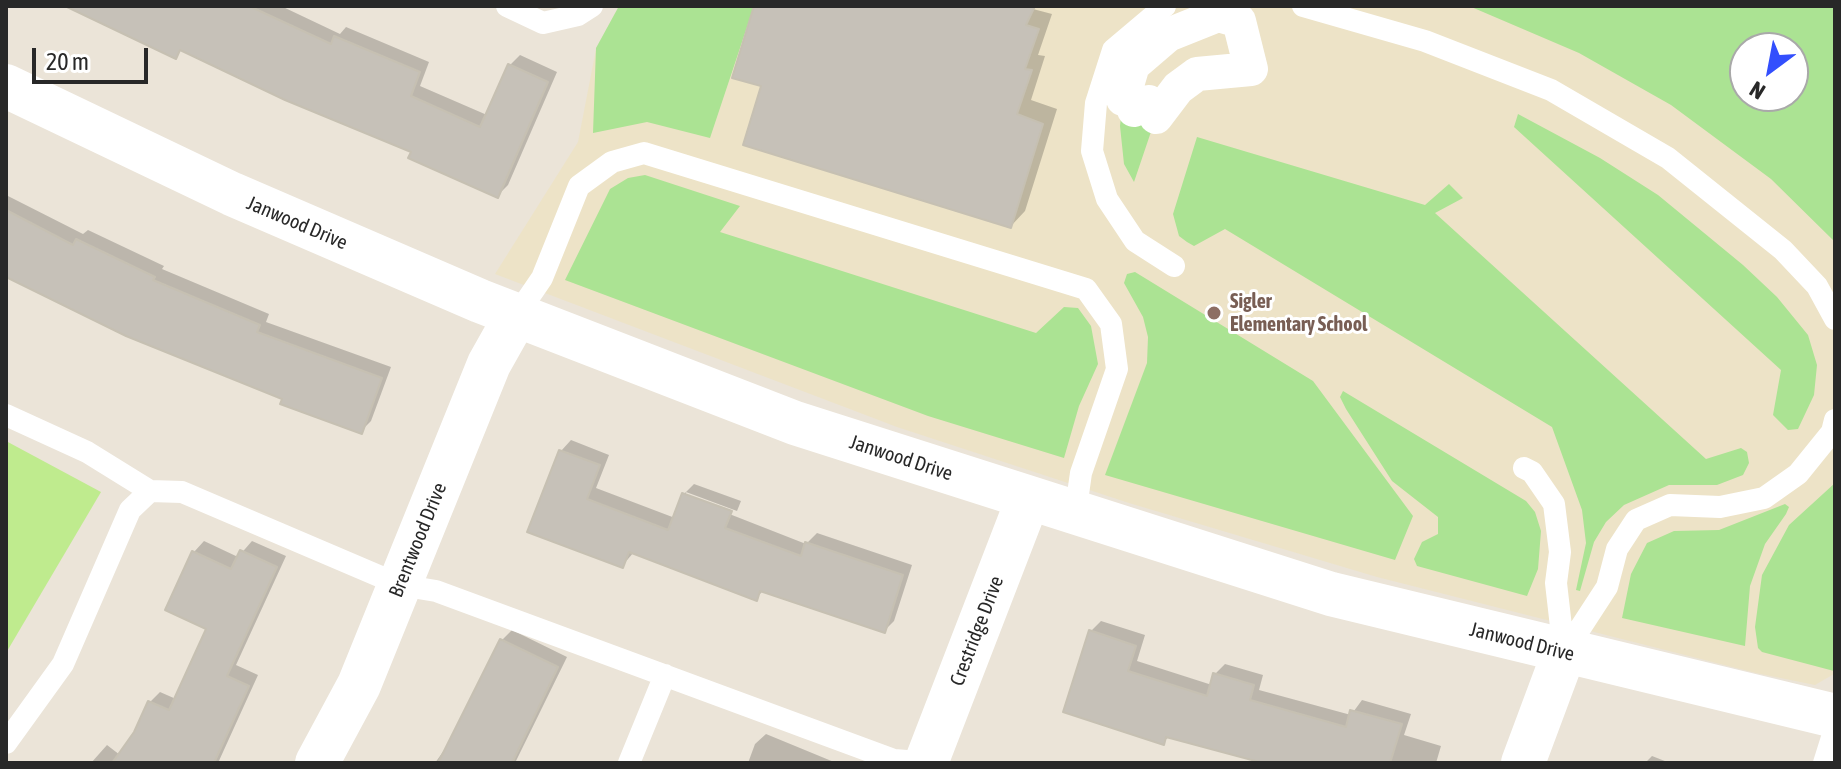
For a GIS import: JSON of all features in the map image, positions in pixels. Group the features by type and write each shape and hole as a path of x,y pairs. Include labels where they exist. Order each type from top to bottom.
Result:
{"street":[{"name":"Janwood Drive","path":"6,86 232,194 516,316 795,423 1075,515 1331,594 1564,653 1835,716"},
{"name":"Brentwood Drive","path":"317,763 359,685 489,364 516,316"},
{"name":"Crestridge Drive","path":"928,762 1028,499"},
{"path":"1523,763 1564,653"}],"lane":[{"path":"507,6 543,23 578,15 592,6"},
{"path":"1165,6 1113,50 1096,103 1092,151 1107,199 1135,241 1174,266"},
{"path":"1303,6 1425,41 1551,90 1668,158 1783,250 1817,286 1835,319"},
{"path":"516,316 542,278 579,186 612,162 644,153 1086,289 1111,324 1117,369 1081,473 1075,515"},
{"path":"6,415 87,452 150,491 182,492 400,585 436,591 894,760 928,762"},
{"path":"1564,653 1607,587 1617,549 1636,520 1670,505 1720,507 1764,498 1798,474 1832,432 1835,420"},
{"path":"1524,468 1532,472 1554,504 1560,552 1556,583 1564,653"},
{"path":"6,743 63,664 130,510 150,491"},
{"path":"629,763 665,675"},
{"path":"1824,763 1835,728"}],"shaded area":[{"name":"Sigler Elementary School","path":"619,6 1835,6 1834,674 1815,685 1756,673 1377,577 1129,503 897,427 495,274 578,142 596,49"}],"green space":[{"path":"619,6 754,6 710,138 647,122 593,133 596,48"},
{"path":"1469,6 1835,6 1835,242 1771,179 1671,105 1579,53"},
{"path":"1123,99 1156,117 1134,182 1124,164 1120,126"},
{"path":"1518,114 1600,158 1658,195 1777,297 1808,335 1817,365 1814,395 1798,429 1788,430 1773,415 1781,370 1514,127"},
{"path":"1197,137 1425,205 1449,184 1463,198 1435,213 1706,459 1741,448 1747,452 1749,463 1743,475 1717,485 1669,485 1624,505 1606,522 1594,542 1580,591 1576,590 1586,543 1582,510 1552,427 1225,229 1194,246 1179,236 1173,214"},
{"path":"645,175 740,206 720,232 1036,333 1064,307 1078,308 1091,326 1098,364 1079,406 1064,458 928,416 565,280 610,189 628,178"},
{"path":"1135,272 1313,381 1413,516 1395,560 1105,475 1147,363 1148,337 1143,317 1124,283 1127,274"},
{"path":"1343,391 1526,501 1535,512 1541,531 1538,569 1527,596 1417,566 1414,559 1422,542 1438,534 1438,517 1392,481 1346,409 1340,397"},
{"path":"6,441 101,492 6,653"},
{"path":"1835,483 1834,671 1762,652 1758,648 1755,627 1762,575 1789,525"},
{"path":"1785,504 1789,507 1765,544 1750,586 1745,646 1622,618 1631,574 1647,543 1674,531 1719,530"}],"building":[{"path":"65,6 249,6 331,44 334,36 420,72 411,96 480,127 508,64 548,82 498,198 408,158 411,152 285,100 180,50 176,59"},
{"path":"754,6 1035,6 1026,25 1039,29 1025,69 1032,70 1017,114 1043,124 1011,228 743,145 761,86 732,78"},
{"path":"6,210 73,245 76,239 155,277 153,280 260,325 257,332 382,378 362,434 280,404 282,399 126,336 6,277"},
{"path":"559,450 600,465 587,499 668,530 682,493 732,511 725,528 801,556 805,542 903,575 885,633 760,591 757,601 629,552 623,568 527,532"},
{"path":"240,550 277,567 227,676 249,686 214,763 112,763 134,732 148,701 169,710 206,629 165,610 192,551 231,569"},
{"path":"1089,630 1136,646 1128,671 1207,696 1213,673 1254,685 1250,700 1346,727 1350,710 1402,724 1390,763 1263,763 1166,737 1164,745 1063,712"},
{"path":"500,639 558,667 512,763 438,763"}],"place":[{"name":"Sigler Elementary School","path":"1214,313"}]}
